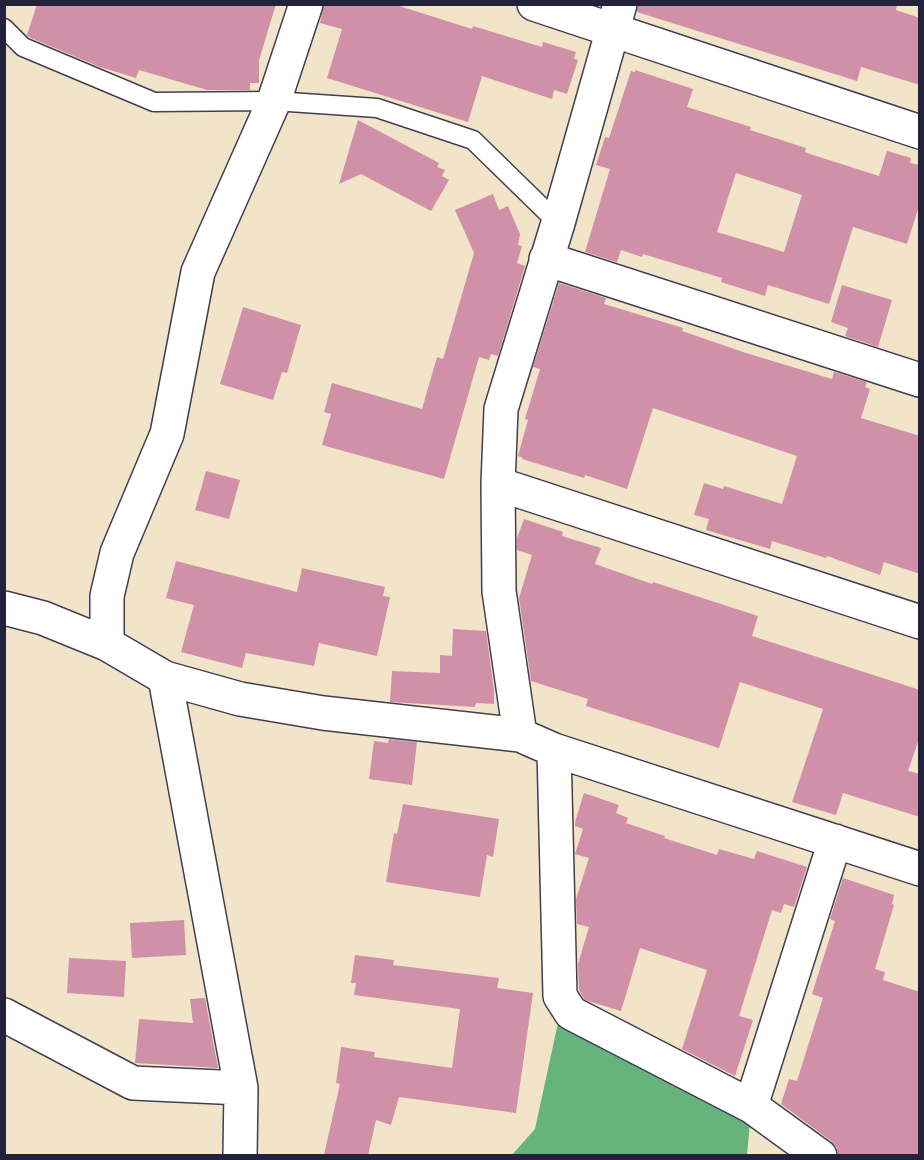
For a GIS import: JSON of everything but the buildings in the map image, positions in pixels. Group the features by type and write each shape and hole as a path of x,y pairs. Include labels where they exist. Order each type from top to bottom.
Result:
{"street":[{"path":"106,644 107,596 117,553 167,434 198,272 274,101 306,4"},
{"path":"534,4 615,18 920,132"},
{"path":"520,735 499,591 498,484 501,409 558,223 615,18"},
{"path":"546,259 920,381"},
{"path":"498,484 920,622"},
{"path":"4,608 43,618 106,644 165,678 240,699 323,713 520,735 554,750 920,869"},
{"path":"165,678 241,1088 240,1155"},
{"path":"554,750 560,996 572,1013 751,1106 820,1155"},
{"path":"751,1106 835,842"},
{"path":"4,1015 133,1083 241,1088"}],"lane":[{"path":"4,28 23,47 154,102 274,101 377,108 473,140 558,223"}],"green space":[{"path":"559,1018 750,1122 747,1155 511,1156 535,1129"}]}
